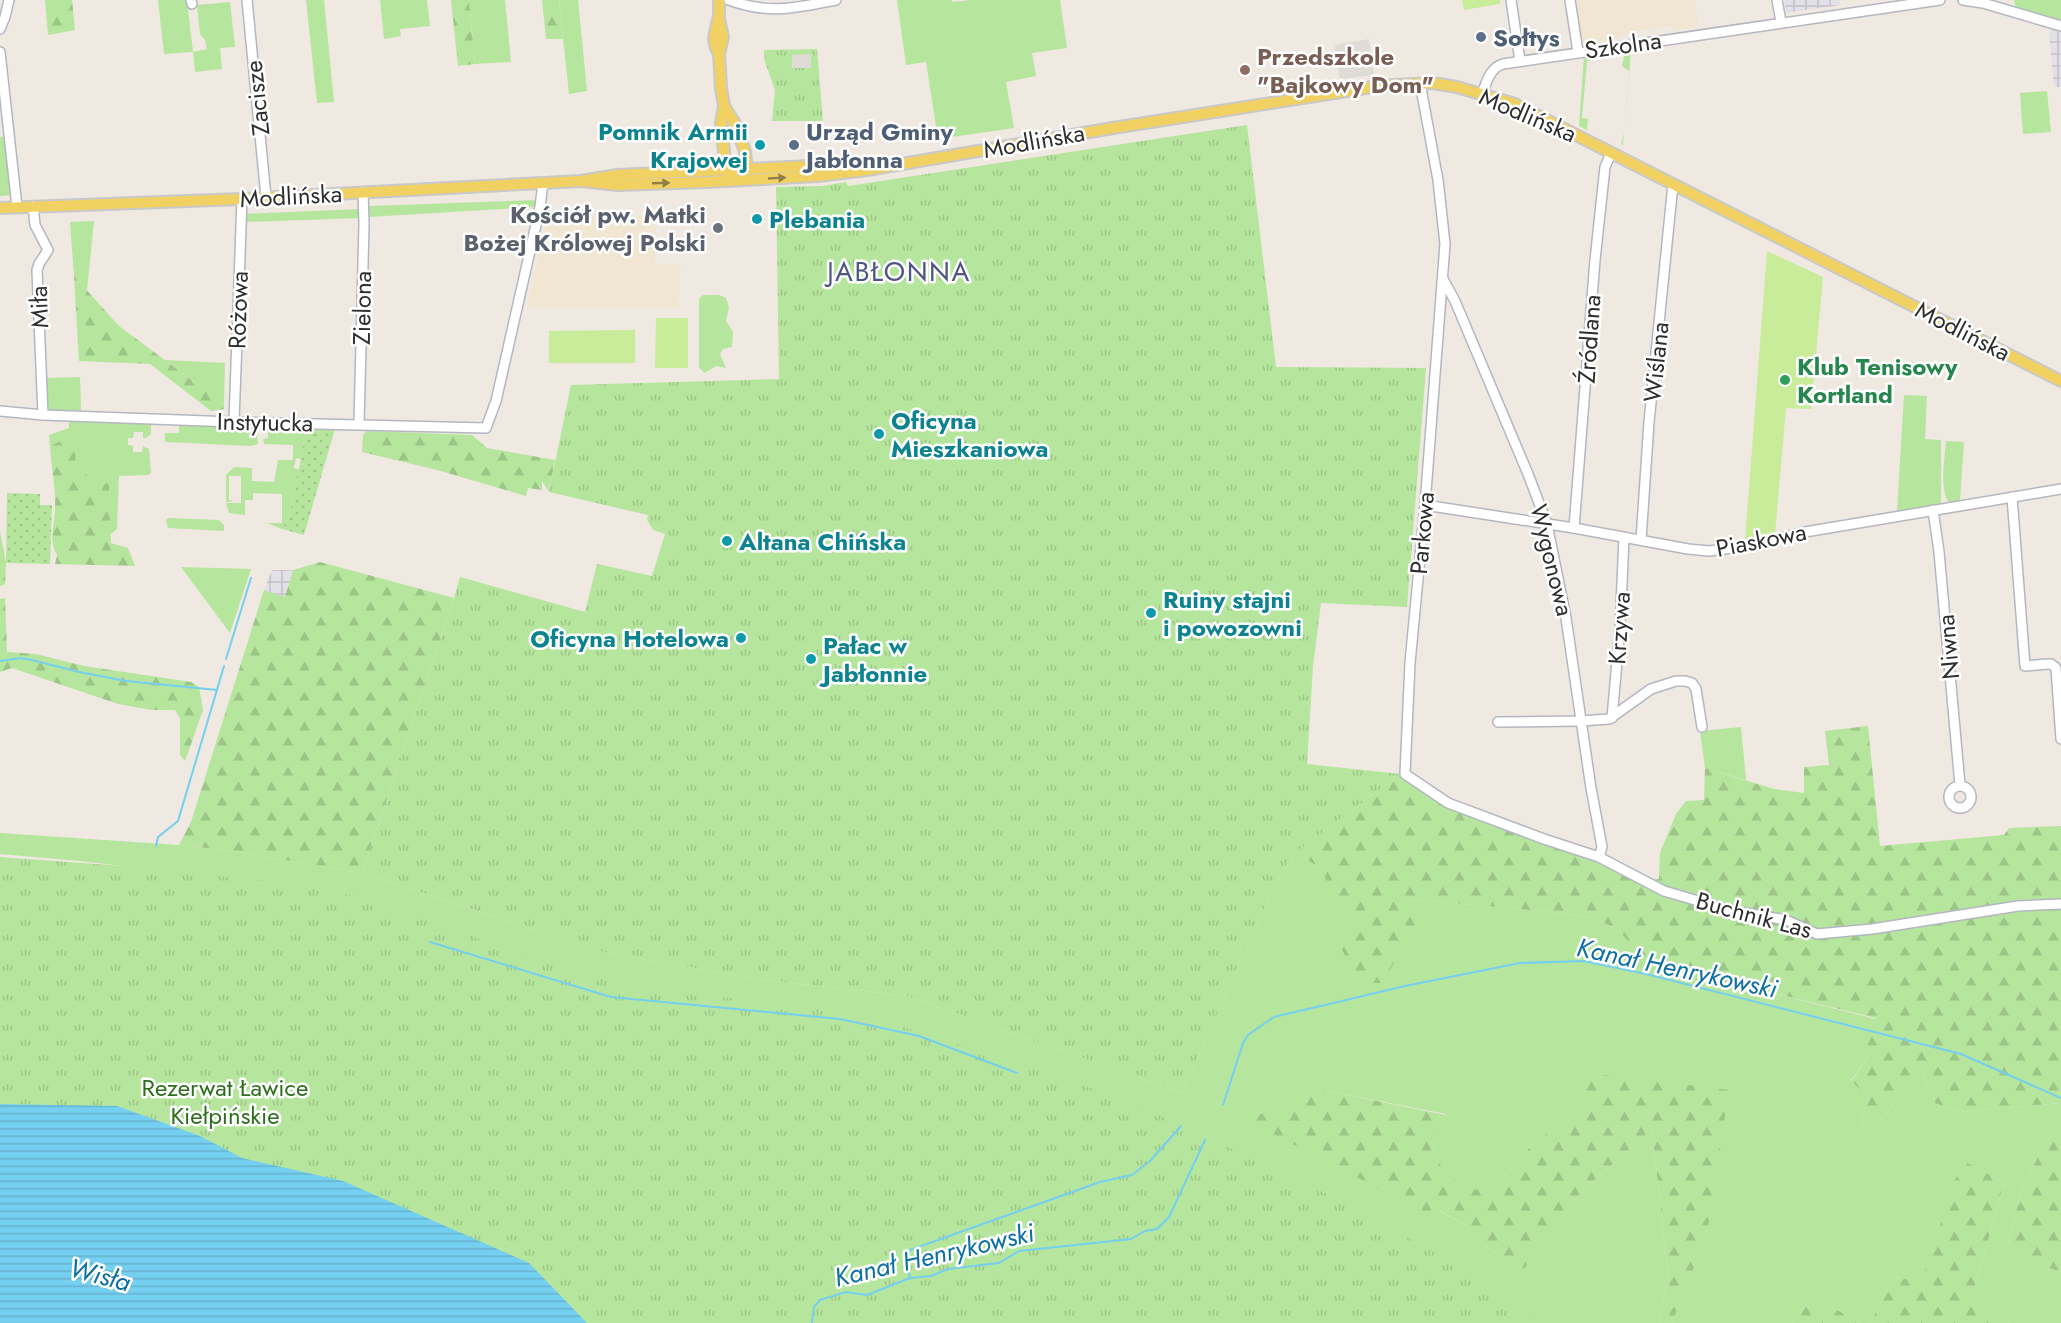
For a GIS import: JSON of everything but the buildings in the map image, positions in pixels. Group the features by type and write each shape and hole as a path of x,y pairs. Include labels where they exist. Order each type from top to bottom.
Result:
{"main road":[{"path":"719,0 719,19 714,30 714,37 719,54 724,106 721,123 726,171 735,180 747,169 745,152 737,127 724,106"},
{"name":"Modlińska","path":"581,181 618,184 818,176 867,170 1369,88 1420,83 1442,84 1515,104 2061,381"},
{"name":"Modlińska","path":"0,208 242,199 581,181 617,175 908,162"}],"street":[{"path":"0,29 9,0"},
{"name":"Zacisze","path":"247,0 266,197"},
{"path":"729,0 772,10 801,8 836,0"},
{"path":"1511,0 1520,61"},
{"path":"1570,0 1578,52"},
{"path":"1777,0 1781,22"},
{"name":"Szkolna","path":"1482,94 1496,66 1520,61 1940,0"},
{"path":"1963,0 2004,4 2061,26"},
{"path":"0,52 17,207"},
{"name":"Parkowa","path":"1420,83 1445,229 1425,505 1410,663 1405,774 1449,803 1599,857"},
{"name":"Źródlana","path":"1574,528 1596,249 1605,167 1611,153"},
{"name":"Instytucka","path":"0,411 234,422 486,429 496,401 540,207 543,183"},
{"name":"Wiślana","path":"1641,540 1649,422 1673,184"},
{"name":"Zielona","path":"359,424 363,192"},
{"name":"Różowa","path":"234,422 242,199"},
{"name":"Miła","path":"33,206 35,225 48,250 37,270 43,414"},
{"name":"Wygonowa","path":"1443,279 1455,301 1547,524 1566,618 1602,847 1599,857"},
{"name":"Piaskowa","path":"1425,505 1709,551 1723,550 1805,531 2061,489"},
{"path":"2012,497 2025,666 2051,664 2056,668 2061,739"},
{"name":"Niwna","path":"1933,510 1940,562 1960,785"},
{"name":"Krzywa","path":"1612,718 1620,627 1624,538"},
{"name":"Krzywa","path":"1612,718 1651,689 1676,681 1685,681 1692,683 1696,689 1702,727"},
{"path":"1498,722 1581,721 1612,718"},
{"name":"Buchnik Las","path":"1599,857 1664,891 1729,910 1786,920 1817,934 1872,929 2018,906 2061,904"}],"shaded area":[{"path":"1571,0 1695,0 1698,26 1673,30 1672,25 1632,32 1610,41 1583,43"},
{"path":"1784,0 1839,0 1840,5 1786,13"},
{"path":"2053,30 2061,32 2061,87 2054,87 2049,33"},
{"path":"1369,39 1374,75 1340,79 1334,45"},
{"path":"811,54 811,68 792,68 792,55"},
{"path":"647,216 656,229 655,264 681,265 678,307 527,308 546,220"},
{"path":"272,570 293,570 285,597 264,590"}],"green space":[{"path":"45,0 72,0 75,30 48,35"},
{"path":"158,0 187,0 193,52 164,54"},
{"path":"306,0 324,0 334,102 317,103"},
{"path":"380,0 427,0 430,26 400,29 401,36 384,39"},
{"path":"451,0 469,0 475,64 458,66"},
{"path":"469,0 505,0 511,62 475,64"},
{"path":"542,0 559,0 563,39 546,39"},
{"path":"559,0 578,0 587,91 569,94"},
{"path":"897,0 951,0 953,2 1060,0 1067,48 1032,53 1036,76 1006,82 1014,128 938,139 926,62 906,65"},
{"path":"1462,0 1500,0 1500,4 1464,10"},
{"path":"2014,0 2061,0 2061,21 2016,7"},
{"path":"230,2 235,47 220,48 222,69 195,72 193,52 207,49 205,40 200,34 197,5"},
{"path":"817,49 823,121 772,121 775,90 764,59 764,50"},
{"path":"1625,51 1631,51 1623,145 1621,144 1629,71 1622,66"},
{"path":"1584,55 1591,55 1593,61 1587,61 1582,118 1588,119 1587,130 1579,126"},
{"path":"2047,91 2051,132 2023,134 2020,93"},
{"path":"1247,125 1276,367 1426,368 1407,607 1321,603 1313,666 1307,764 1400,774 1295,853 1276,882 1182,1093 908,996 766,980 606,953 362,873 460,577 585,612 597,564 652,576 665,534 653,530 647,520 648,515 549,492 571,385 779,379 776,187 823,186 846,182 848,186"},
{"path":"8,136 15,195 0,196 0,137"},
{"path":"536,200 535,207 369,217 369,206"},
{"path":"360,209 361,218 245,222 245,214"},
{"path":"94,221 87,290 74,276 70,222"},
{"name":"Klub Tenisowy Kortland","path":"1767,251 1823,277 1811,409 1786,408 1775,534 1745,541"},
{"path":"74,276 119,326 224,404 224,409 211,411 150,364 79,361"},
{"path":"703,295 719,295 726,298 729,307 726,321 733,332 732,347 723,349 720,354 726,368 716,366 705,373 699,368 699,299"},
{"path":"656,318 688,318 688,368 655,368"},
{"path":"635,330 635,363 549,363 549,331"},
{"path":"165,360 225,363 224,404"},
{"path":"80,377 81,410 50,410 47,405 45,378"},
{"path":"1904,395 1927,396 1925,439 1941,440 1941,504 1897,512"},
{"path":"69,422 151,423 151,434 143,438 143,432 134,432 133,438 128,438 128,445 133,446 133,452 142,452 143,446 149,449 151,473 119,476 117,529 112,533 110,533 109,483 94,483 75,461 69,438 50,446 49,435 69,428"},
{"path":"179,424 254,427 257,429 258,444 251,446 165,442 165,433 179,433"},
{"path":"270,427 307,428 301,459 296,458 294,468 299,470 289,518 282,529 267,523 282,523 282,494 253,493 253,500 245,500 245,515 229,513 226,503 241,503 241,476 229,476 229,500 234,501 226,502 226,475 234,467 252,468 252,481 274,482 278,460 293,460 293,445 264,444 263,439 268,438"},
{"path":"307,428 335,429 304,535 282,529 289,518"},
{"path":"367,431 472,435 487,448 555,460 549,492 542,481 542,490 528,488 526,496 437,470 362,452 363,435"},
{"path":"69,437 71,443 77,448 75,461 94,483 109,483 111,543 128,548 135,566 55,564 57,555 52,538 55,500 50,446"},
{"path":"1946,441 1964,442 1960,501 1949,503 1943,481"},
{"path":"7,493 40,494 40,505 52,505 50,564 6,563"},
{"path":"168,518 219,520 224,525 224,531 168,528 166,520"},
{"path":"0,531 6,563 5,584 0,586"},
{"path":"320,562 454,598 362,873 224,850 179,845 191,822 264,590 285,597 293,570"},
{"path":"181,567 251,569 230,633"},
{"path":"5,598 7,652 36,654 84,666 191,682 199,687 203,710 185,761 180,755 180,718 175,710 152,710 118,704 12,668 0,672 0,599"},
{"path":"1868,726 1880,846 2004,835 2009,828 2061,826 2061,1103 1959,1112 1935,1103 1922,1071 1876,1125 1861,1127 1868,1097 1851,1081 1872,1052 1865,1038 1876,1018 1744,986 1664,971 1643,957 1619,931 1595,918 1406,899 1416,929 1381,983 1360,983 1340,946 1362,912 1330,904 1324,870 1295,853 1400,774 1447,805 1602,861 1642,882 1659,879 1660,853 1676,814 1686,801 1704,800 1705,768 1774,789 1804,793 1804,767 1829,765 1825,731"},
{"path":"1741,727 1746,780 1705,768 1700,731"},
{"path":"0,833 179,845 224,850 362,873 606,953 766,980 908,996 1182,1093 1276,882 1295,853 1324,870 1406,899 1595,918 1619,931 1643,957 1664,971 1744,986 1876,1019 1872,1052 1851,1080 1868,1097 1861,1127 1877,1124 1922,1071 1935,1103 1959,1112 2061,1103 2061,1130 2046,1141 2022,1188 2008,1242 2027,1261 2061,1272 2061,1323 2010,1323 1972,1297 2004,1183 1962,1161 1921,1283 1894,1277 1870,1323 1861,1323 1813,1297 1792,1323 1672,1323 1707,1233 1728,1090 1580,1107 1529,1148 1499,1183 1466,1193 1431,1155 1446,1114 1323,1090 1439,1211 1466,1225 1474,1240 1524,1269 1583,1190 1652,1130 1668,1273 1660,1323 1533,1323 766,1008 611,984 224,878 0,854"},
{"name":"Rezerwat Ławice Kiełpińskie","path":"0,857 137,867 276,882 357,896 549,963 628,986 813,1008 919,1031 1129,1101 1323,1192 1458,1265 1466,1274 1547,1323 0,1323"},
{"path":"1588,1073 1729,1090 1707,1234 1672,1323 1660,1323 1659,1321 1668,1273 1652,1130 1583,1190 1524,1269 1474,1240 1466,1225 1440,1211 1430,1215 1246,1120 1323,1090 1446,1115 1431,1155 1467,1192 1499,1183 1529,1148 1580,1107"},
{"path":"2061,1130 2061,1272 2027,1261 2008,1242 2022,1188 2046,1141"},
{"path":"1962,1160 2004,1183 1972,1297 2010,1323 1870,1323 1894,1277 1921,1282"},
{"path":"1813,1297 1861,1323 1792,1323"}],"water":[{"name":"Wisła","path":"0,1104 117,1106 200,1136 242,1158 343,1181 529,1263 587,1323 0,1323"}],"waterway":[{"path":"226,659 251,578"},
{"path":"0,661 20,658 126,681 217,690"},
{"path":"156,846 158,837 178,821 224,666"},
{"path":"430,942 611,997 840,1019 919,1036 1017,1073"},
{"name":"Kanał Henrykowski","path":"1223,1105 1243,1043 1248,1035 1274,1017 1405,986 1520,963 1584,961 1646,974 1961,1054 2061,1098"},
{"path":"910,1278 906,1261 910,1250 1100,1182 1132,1175 1150,1161 1181,1126"},
{"name":"Kanał Henrykowski","path":"812,1323 814,1307 820,1300 846,1292 867,1295 910,1278 931,1276 948,1269 999,1263 1019,1251 1131,1239 1145,1231 1157,1229 1169,1217 1205,1140"}],"place":[{"name":"Sołtys","path":"1481,37"},
{"name":"Przedszkole \"Bajkowy Dom\"","path":"1245,70"},
{"name":"Pomnik Armii Krajowej","path":"760,145"},
{"name":"Urząd Gminy Jabłonna","path":"794,145"},
{"name":"Plebania","path":"757,219"},
{"name":"Kościół pw. Matki Bożej Królowej Polski","path":"718,228"},
{"name":"Klub Tenisowy Kortland","path":"1785,380"},
{"name":"Oficyna Mieszkaniowa","path":"879,434"},
{"name":"Altana Chińska","path":"727,541"},
{"name":"Ruiny stajni i powozowni","path":"1151,613"},
{"name":"Oficyna Hotelowa","path":"741,638"},
{"name":"Pałac w Jabłonnie","path":"811,659"}],"district":[{"name":"JABŁONNA","path":"899,271"}]}
